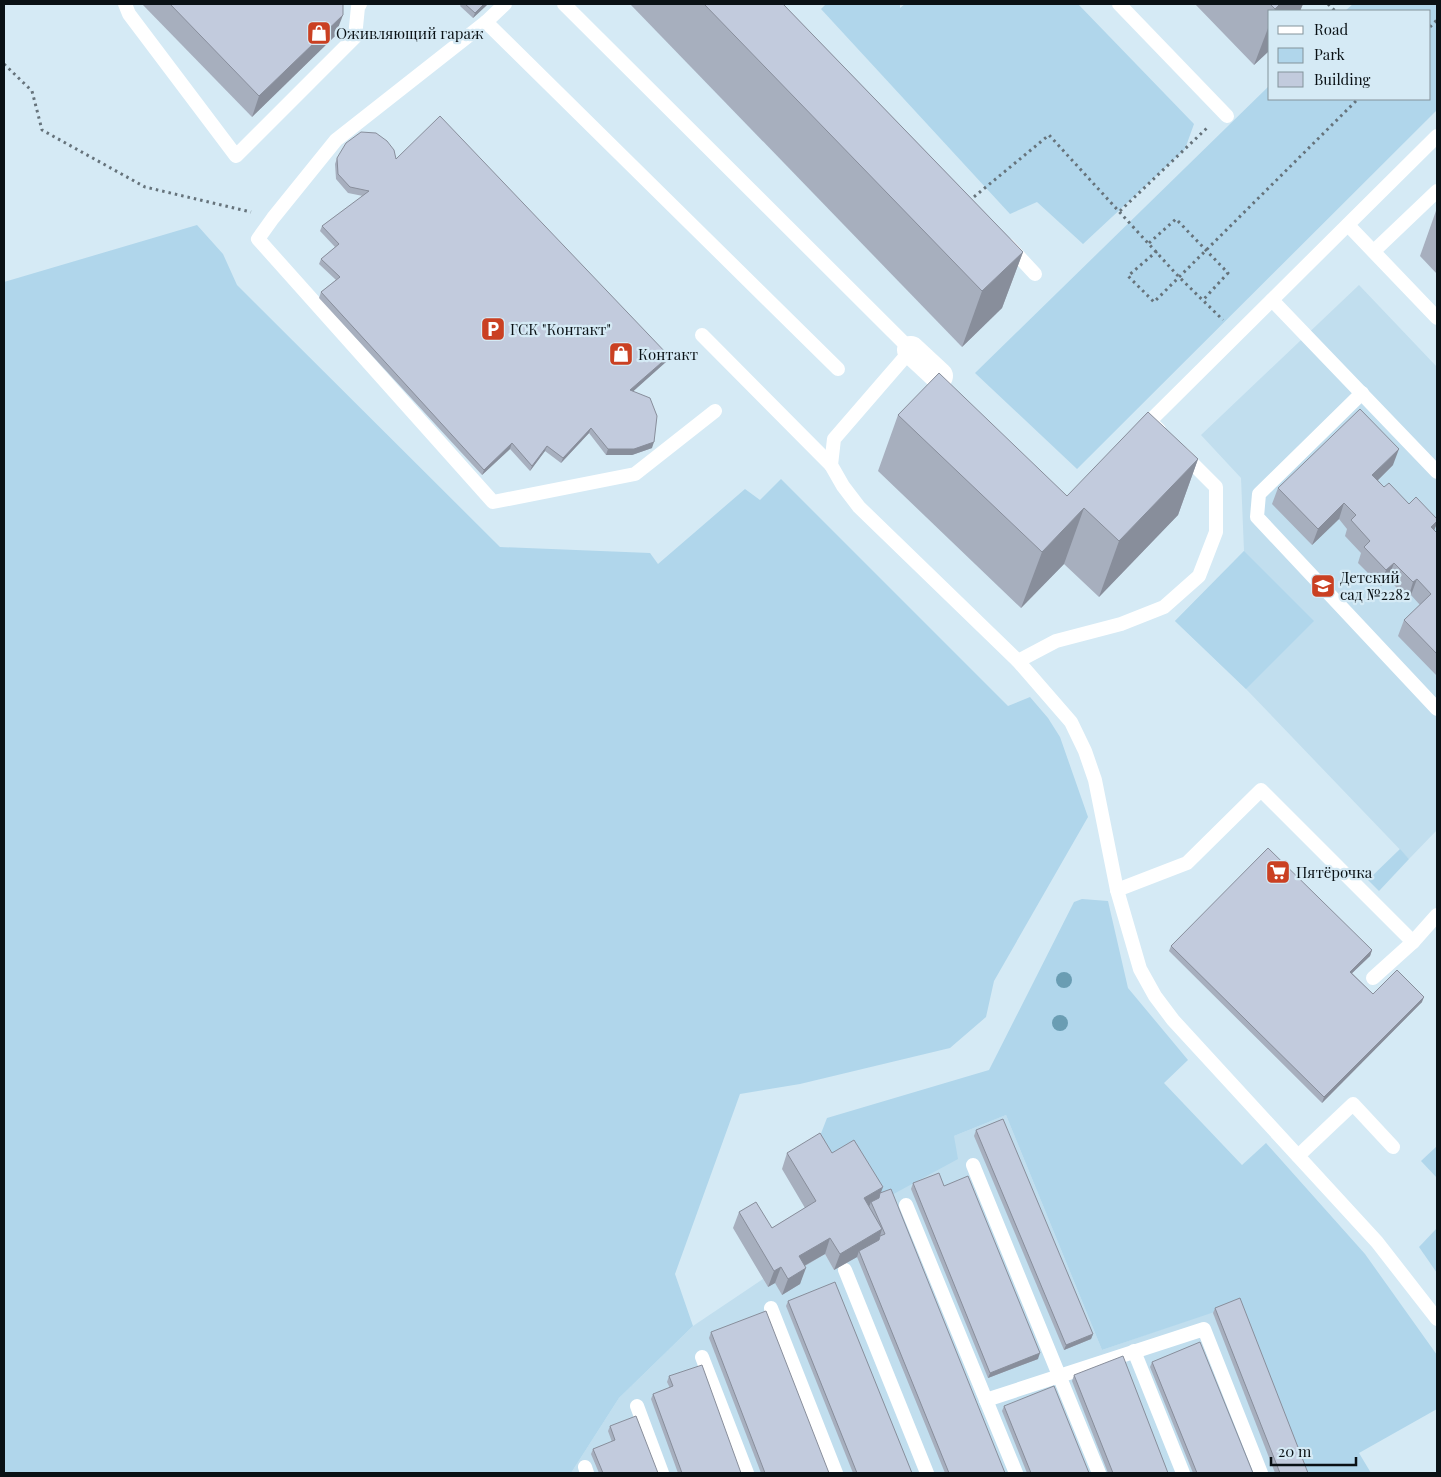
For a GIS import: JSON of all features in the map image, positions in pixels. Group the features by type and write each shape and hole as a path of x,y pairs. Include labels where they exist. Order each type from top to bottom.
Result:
{"street":[{"path":"911,350 939,376"}],"lane":[{"path":"125,4 129,14 236,156 355,37 358,7 360,4"},
{"path":"505,4 486,22 336,140 258,239 493,502 635,474 715,411"},
{"path":"564,4 911,350 834,439 831,465"},
{"path":"1119,4 1225,114"},
{"path":"486,22 838,369"},
{"path":"1018,661 1056,641 1121,624 1164,606 1199,576 1216,532 1216,487 1150,421 1437,136"},
{"path":"1374,252 1437,191"},
{"path":"1348,225 1437,318"},
{"path":"1001,238 1036,274"},
{"path":"1272,300 1437,472"},
{"path":"702,335 831,465 843,486 859,507 1018,661 1071,722 1085,751 1095,780 1117,890 1140,969 1155,996 1173,1020 1377,1242 1437,1319"},
{"path":"1362,393 1259,494 1257,517 1437,709"},
{"path":"1117,890 1187,863 1261,790 1413,942"},
{"path":"1373,978 1413,942 1437,915"},
{"path":"1298,1156 1353,1104 1393,1147"},
{"path":"973,1164 1100,1473"},
{"path":"906,1205 1016,1473"},
{"path":"845,1270 927,1473"},
{"path":"771,1308 836,1473"},
{"path":"986,1400 1204,1329 1261,1473"},
{"path":"1134,1352 1183,1473"},
{"path":"702,1357 746,1473"},
{"path":"637,1406 662,1473"}],"path":[{"path":"4,64 32,91 42,130 69,147 145,187 192,200 216,202 273,218"},
{"path":"1156,252 1128,276 1154,302 1357,100"},
{"path":"1120,212 1225,114"},
{"path":"966,204 1049,135 1179,277 1238,334"},
{"path":"1148,243 1176,218 1207,250 1228,273 1203,300"}],"shaded area":[{"name":"Детский сад №2282","path":"1359,285 1437,367 1437,830 1409,859 1246,689 1175,621 1244,551 1241,478 1201,435"},
{"path":"1006,1115 1102,1350 1238,1303 1304,1473 571,1473 619,1398 693,1326 763,1279 768,1287 825,1254 834,1270 858,1214 954,1136"}],"green space":[{"path":"826,4 900,4 900,8 905,4 1078,4 1194,124 1185,149 1083,244 1037,202 1010,214 821,9"},
{"path":"1353,4 1437,4 1437,110 1077,469 975,373 1268,87 1268,100 1431,100 1431,10 1346,10"},
{"path":"197,225 223,254 237,285 500,547 650,553 658,564 745,489 760,500 781,479 1008,706 1030,697 1048,718 1060,737 1088,817 994,981 986,1017 950,1048 800,1084 740,1094 675,1274 693,1326 619,1398 571,1473 4,1473 4,282"},
{"path":"1244,551 1314,621 1246,689 1175,621"},
{"path":"1400,849 1409,859 1379,891 1368,880"},
{"path":"1082,899 1108,901 1128,988 1188,1060 1164,1083 1242,1165 1266,1143 1365,1254 1437,1355 1437,1409 1359,1453 1371,1473 1304,1473 1238,1304 1102,1350 1006,1115 954,1136 958,1159 877,1203 826,1169 815,1149 827,1118 989,1070 1074,902"},
{"path":"1437,1146 1437,1178 1421,1161"},
{"path":"1437,1228 1437,1273 1419,1247"}],"building":[{"path":"170,4 343,4 343,15 259,96"},
{"path":"465,4 484,4 475,13"},
{"path":"704,4 783,4 1023,252 982,291"},
{"path":"1270,4 1280,4 1275,9"},
{"name":"ГСК \"Контакт\"","path":"440,116 669,356 630,390 650,398 657,416 654,442 634,449 608,449 591,428 563,458 547,446 532,466 512,443 484,470 321,292 340,277 321,259 339,244 322,226 369,191 350,187 338,174 337,158 346,143 361,132 376,133 387,141 394,150 396,159"},
{"path":"939,373 1067,496 1148,412 1198,459 1119,541 1084,508 1042,552 898,415"},
{"path":"1360,409 1399,449 1372,475 1384,487 1389,483 1409,504 1416,497 1437,519 1431,527 1437,533 1437,654 1404,620 1431,594 1417,579 1413,582 1394,563 1386,570 1364,547 1370,541 1351,520 1356,515 1344,503 1318,529 1278,488"},
{"path":"1268,848 1372,950 1350,972 1373,994 1397,970 1424,997 1324,1097 1171,946"},
{"path":"1003,1119 1093,1334 1066,1345 976,1130"},
{"path":"820,1133 832,1153 854,1140 883,1187 864,1198 882,1229 840,1254 830,1238 799,1256 806,1268 788,1279 781,1267 774,1271 739,1212 756,1202 772,1228 816,1201 787,1153"},
{"path":"939,1173 944,1186 968,1176 1040,1353 990,1373 913,1183"},
{"path":"891,1189 1005,1473 949,1473 859,1251 879,1240 880,1236 885,1234 871,1202 879,1198 880,1193"},
{"path":"835,1282 912,1473 857,1473 788,1301"},
{"path":"1240,1298 1308,1473 1280,1473 1215,1308"},
{"path":"766,1311 829,1473 765,1473 711,1332"},
{"path":"1200,1342 1253,1473 1197,1473 1152,1362"},
{"path":"1123,1356 1168,1473 1113,1473 1074,1375"},
{"path":"702,1365 741,1473 682,1473 653,1394 673,1386 669,1376"},
{"path":"1054,1386 1089,1473 1031,1473 1004,1406"},
{"path":"636,1416 658,1473 603,1473 593,1449 615,1440 610,1426"}],"place":[{"name":"Оживляющий гараж","path":"319,33"},
{"name":"ГСК \"Контакт\"","path":"493,329"},
{"name":"Контакт","path":"621,354"},
{"name":"Детский сад №2282","path":"1323,586"},
{"name":"Пятёрочка","path":"1278,872"}]}
